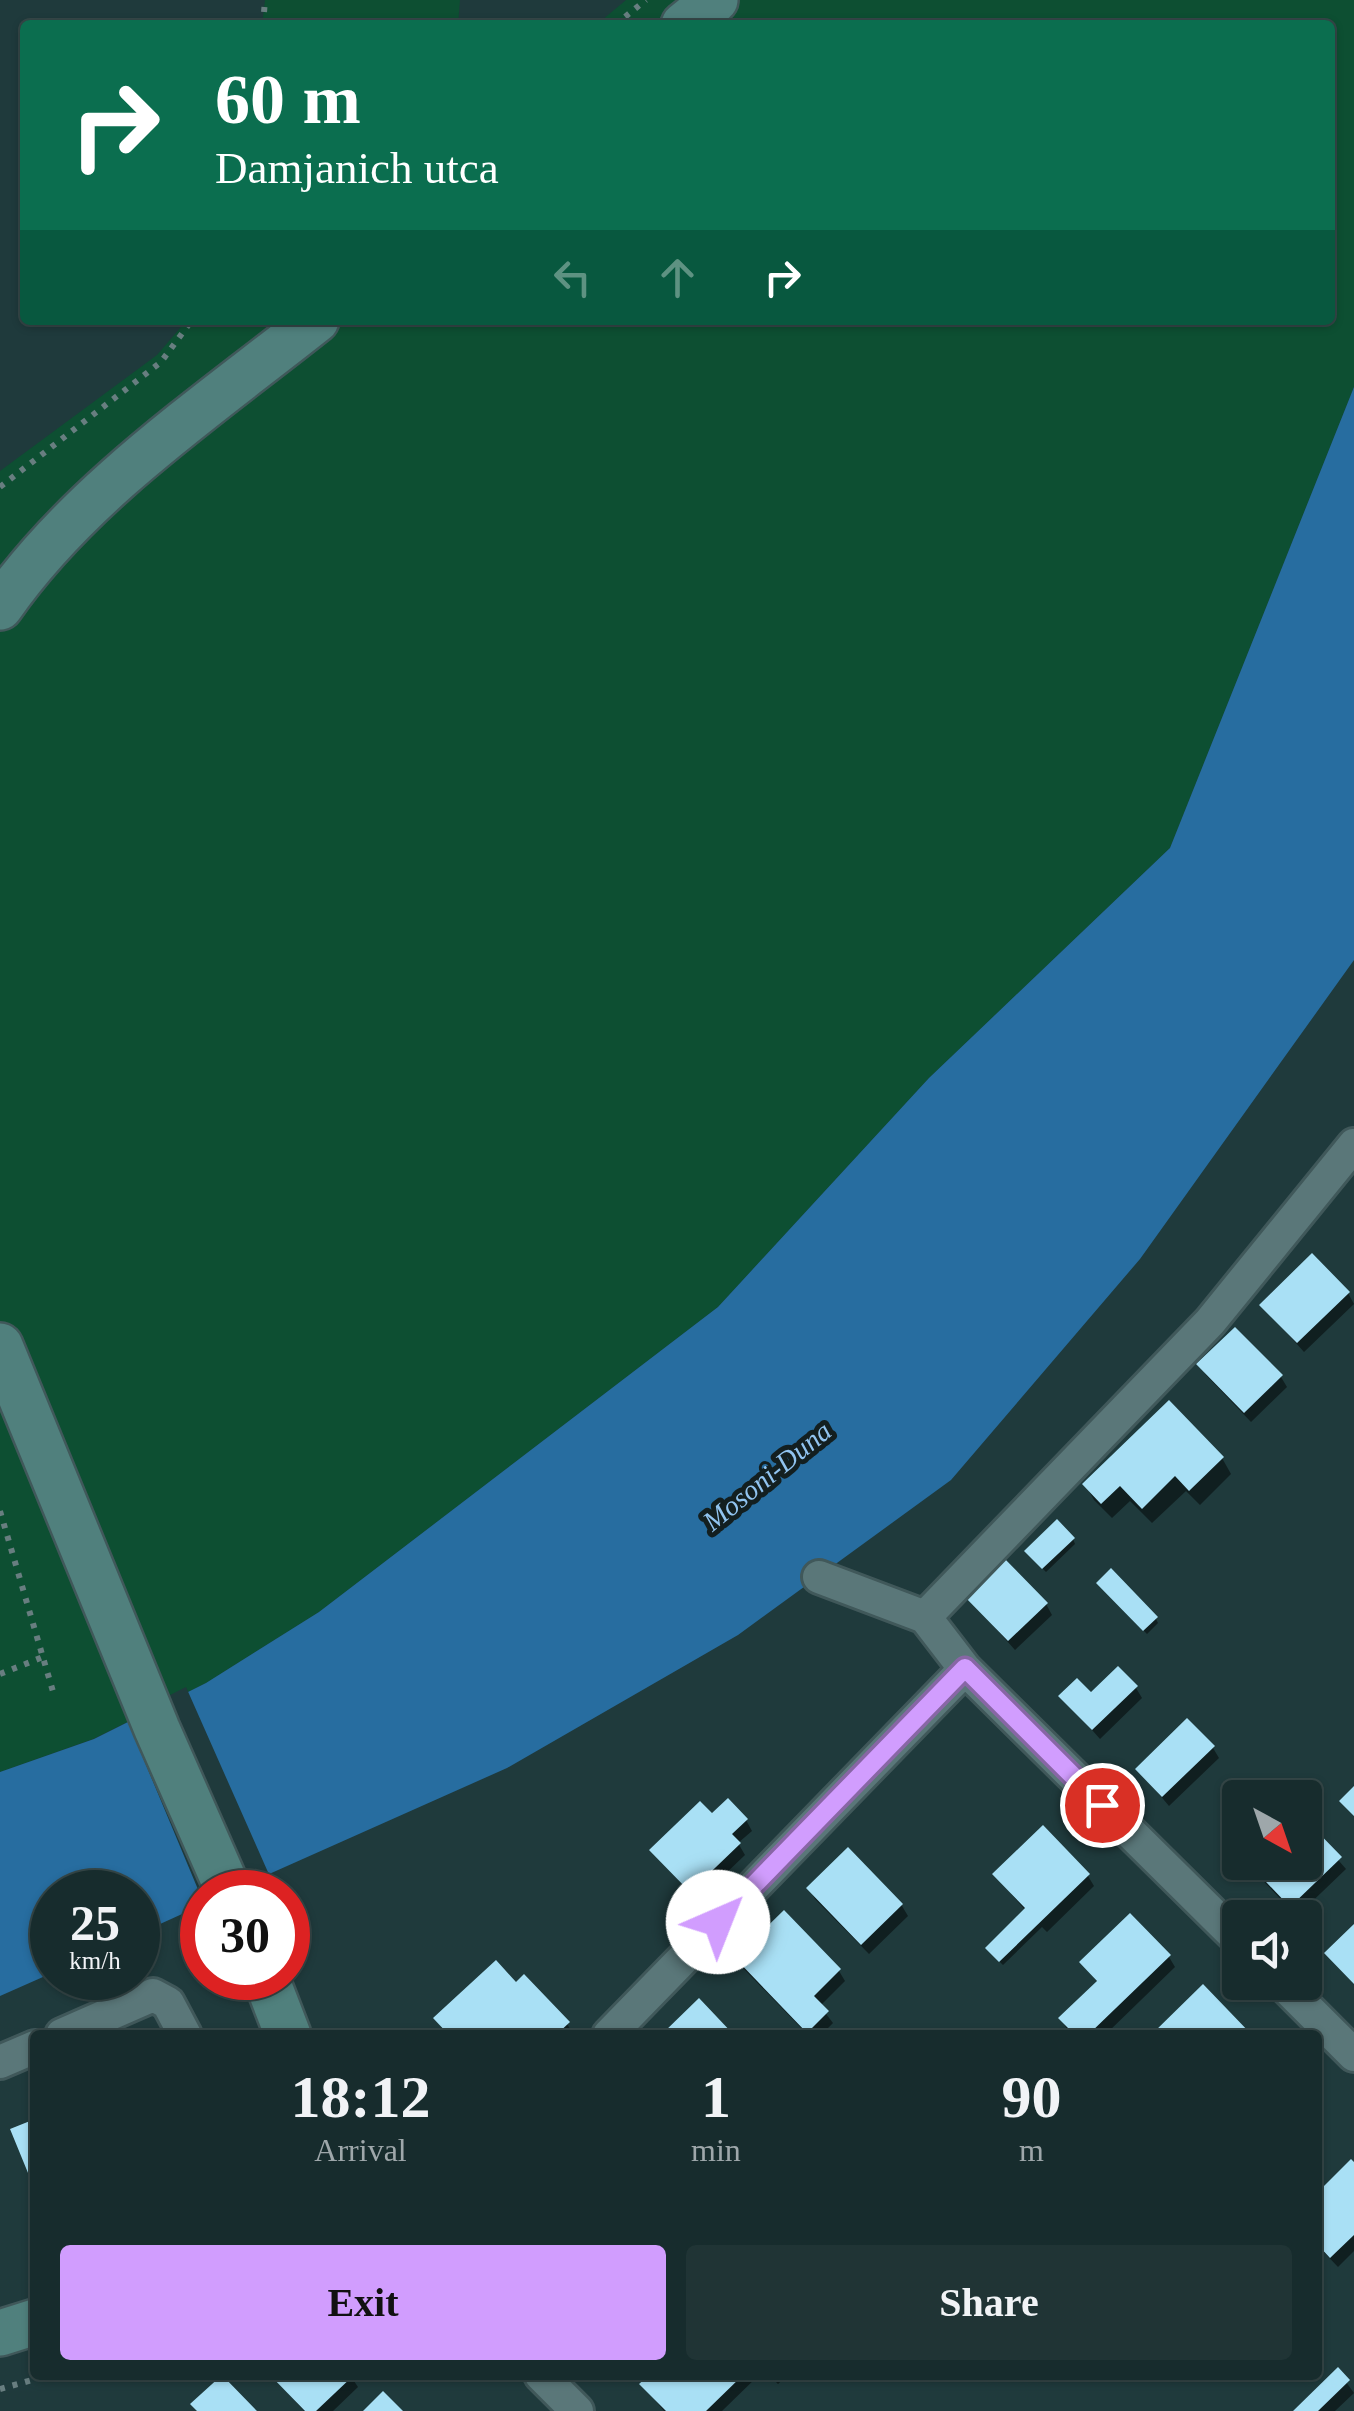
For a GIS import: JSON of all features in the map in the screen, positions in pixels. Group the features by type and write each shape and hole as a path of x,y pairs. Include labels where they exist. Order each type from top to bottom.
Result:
{"main road":[{"path":"690,20 715,0"},
{"path":"0,607 38,558 122,476 310,325"},
{"path":"0,1346 219,1870"},
{"path":"274,2000 286,2030"},
{"path":"0,2333 30,2324"}],"street":[{"path":"925,1618 1210,1322 1354,1145"},
{"path":"819,1577 925,1618 965,1668 1222,1924"},
{"path":"614,2030 965,1668"},
{"path":"73,2030 153,1995 168,2003 182,2030"},
{"path":"1299,2000 1354,2054"},
{"path":"0,2062 30,2049"},
{"path":"545,2380 577,2411"}],"path":[{"path":"622,20 646,0"},
{"path":"0,487 161,362 188,325"},
{"path":"0,1511 54,1695"},
{"path":"0,1674 43,1656"},
{"path":"0,2388 31,2380"}],"green space":[{"path":"265,0 460,0 458,20 263,20"},
{"path":"626,0 1354,0 1354,387 1170,848 929,1078 718,1307 319,1612 206,1683 93,1739 0,1772 0,471 157,355 183,325 1335,325 1335,20 602,20"}],"water":[{"name":"Mosoni-Duna","path":"1354,387 1354,960 1140,1259 951,1480 738,1635 507,1768 278,1870 180,1870 180,1915 160,1924 160,1870 30,1870 30,1983 0,1996 0,1772 94,1739 206,1683 319,1612 718,1307 929,1078 1170,848"}],"pier":[{"path":"186,1687 267,1870 190,1870 126,1717"}],"building":[{"path":"1312,1253 1350,1292 1297,1343 1259,1305"},
{"path":"1235,1327 1283,1375 1244,1413 1196,1364"},
{"path":"1169,1400 1224,1457 1189,1491 1175,1476 1142,1509 1120,1486 1101,1504 1082,1484"},
{"path":"1057,1519 1075,1538 1042,1569 1024,1551"},
{"path":"1001,1555 1048,1603 1008,1641 962,1594"},
{"path":"1111,1568 1158,1617 1143,1631 1096,1583"},
{"path":"1118,1666 1138,1686 1092,1730 1058,1696 1077,1678 1091,1692"},
{"path":"1187,1718 1215,1746 1162,1797 1135,1769"},
{"path":"1354,1786 1354,1816 1339,1801"},
{"path":"728,1798 748,1819 732,1834 741,1843 690,1892 649,1850 700,1801 712,1813"},
{"path":"1043,1825 1090,1874 999,1962 985,1948 1025,1908 992,1874"},
{"path":"1322,1836 1342,1857 1322,1876"},
{"path":"848,1847 903,1904 861,1945 806,1888"},
{"path":"1264,1880 1318,1880 1297,1900 1283,1900"},
{"path":"784,1910 841,1969 814,1996 829,2011 810,2030 804,2030 735,1958"},
{"path":"1130,1913 1171,1955 1093,2030 1070,2030 1058,2018 1097,1981 1079,1962"},
{"path":"1354,1924 1354,1984 1324,1953"},
{"path":"496,1960 516,1982 524,1974 570,2022 561,2030 444,2030 433,2018"},
{"path":"1203,1984 1247,2030 1156,2030"},
{"path":"699,1998 729,2030 666,2030"},
{"path":"30,2121 30,2178 10,2129"},
{"path":"1351,2159 1354,2162 1354,2235 1330,2258 1322,2249 1322,2188"},
{"path":"1338,2367 1350,2380 1318,2411 1293,2411"},
{"path":"216,2380 227,2380 257,2411 197,2411 190,2404"},
{"path":"275,2380 349,2380 316,2411 305,2411"},
{"path":"643,2380 738,2380 706,2411 666,2411 639,2384"},
{"path":"383,2391 403,2411 363,2411"}],"route":[{"path":"718,1922 965,1668 1102,1805"}]}
